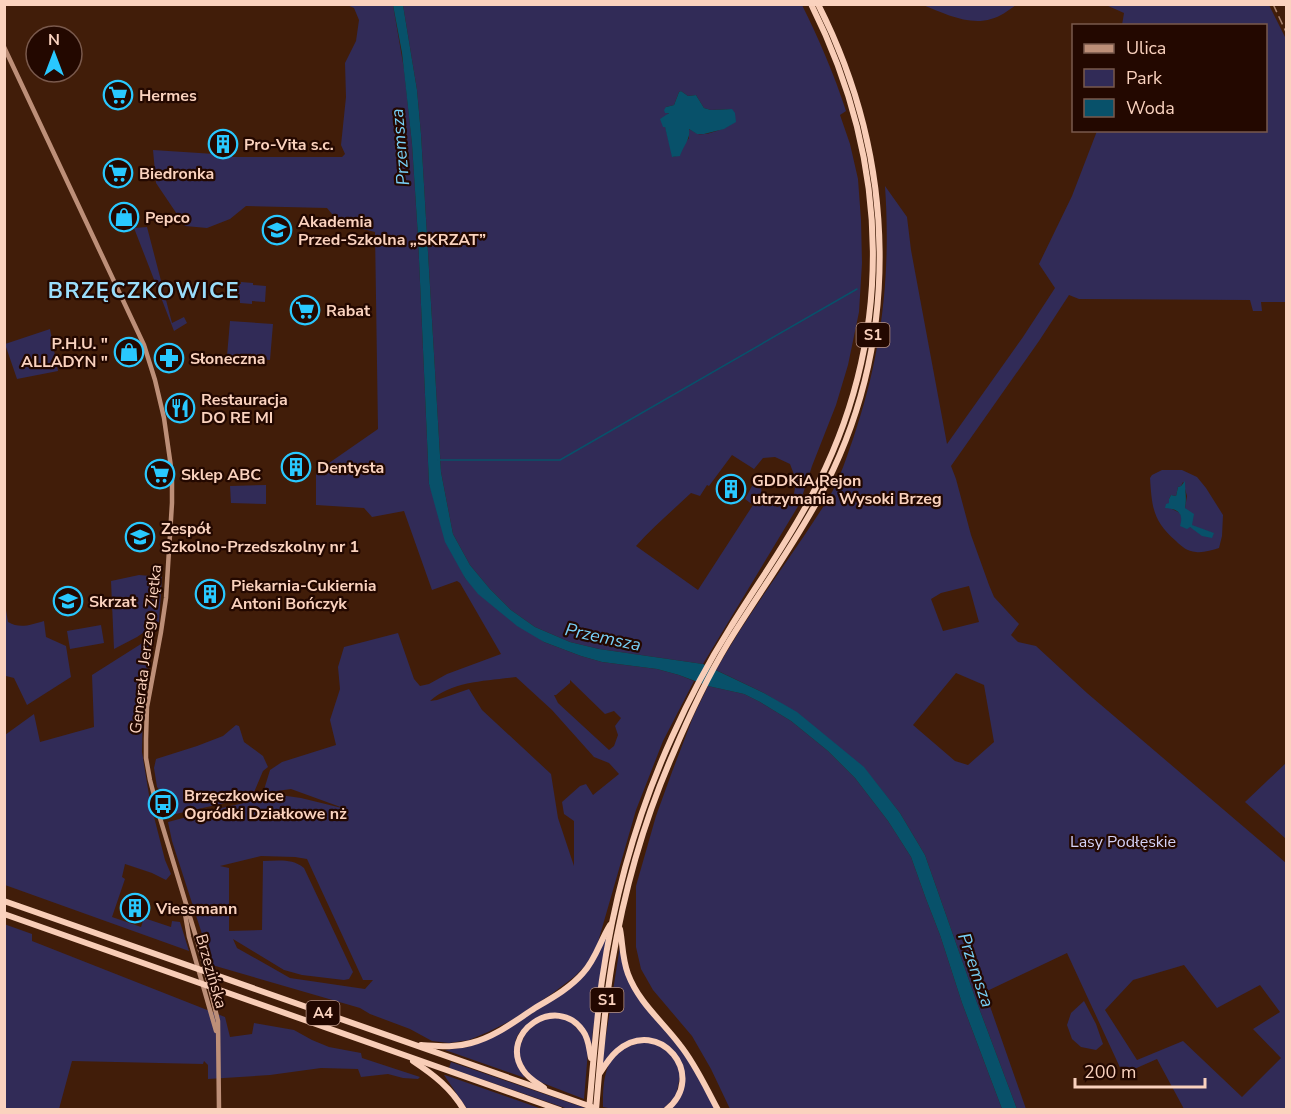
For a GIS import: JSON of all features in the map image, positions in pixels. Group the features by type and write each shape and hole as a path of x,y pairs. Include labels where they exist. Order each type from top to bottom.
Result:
{"highway":[{"name":"S1","path":"732,630 798,520 826,468 854,392 868,319 873,274 873,239 864,156 847,88 811,4"},
{"name":"S1","path":"589,1110 600,993 616,922 651,810 702,675 820,497 849,429 871,351 879,284 880,244 877,193 864,125 851,79 818,4"},
{"name":"A4","path":"4,901 597,1110"},
{"name":"A4","path":"4,914 560,1110"},
{"name":"S1","path":"597,1110 598,1077 616,922"},
{"path":"414,1045 448,1047 470,1044 509,1025 556,995 583,973 597,953 606,931 616,922"},
{"path":"616,922 627,972 637,992 646,1006 688,1055 718,1110"},
{"path":"552,1094 526,1074 519,1061 520,1038 534,1021 542,1017 555,1016 563,1017 576,1024 587,1038 593,1065"},
{"path":"598,1077 615,1052 627,1044 652,1040 663,1045 676,1056 682,1074 680,1091 676,1100 666,1110"},
{"path":"405,1055 446,1085 464,1110"}],"main road":[{"name":"Generała Jerzego Ziętka","path":"4,47 144,345 162,407 172,474 172,528 166,598 150,690 146,758 180,888"},
{"name":"Brzezińska","path":"180,888 189,938 216,1027 219,1110"}],"green space":[{"path":"347,5 393,5 404,69 412,144 429,484 465,578 544,642 602,662 657,669 694,681 663,741 636,810 596,949 585,966 553,993 512,1020 469,1040 449,1043 432,1041 360,1008 212,965 168,822 280,795 346,809 291,789 263,793 270,770 282,762 336,745 330,720 340,689 338,667 344,647 398,633 414,679 420,686 501,654 460,583 457,581 432,590 404,511 372,517 364,508 316,505 316,472 378,429 375,232 337,220 327,208 246,206 230,219 207,228 185,226 156,183 153,150 233,157 342,157 345,154 341,145 346,97 345,63 356,41 359,20 354,8","holes":["516,677 552,710 594,757 609,763 619,774 593,795 586,784 580,786 562,802 564,814 574,821 574,866 558,818 551,774 482,710 469,689 430,701 449,689 482,681","570,680 605,714 614,711 621,718 615,726 618,735 614,746 609,750 558,703 554,695 570,683","261,856 307,859 363,980 373,980 365,989 290,978 237,948 233,939 284,970 302,975 344,980 349,979 353,972 304,868 289,861 263,861 262,930 229,931 229,868 220,866"]},
{"path":"403,5 802,5 826,57 846,111 840,115 858,179 861,220 862,263 859,312 848,365 836,405 800,503 703,664 599,649 570,642 535,627 511,610 490,589 470,565 453,534 441,472 417,90","holes":["681,91 688,96 696,95 704,108 732,109 730,125 701,134 688,129 689,138 682,147 680,155 673,157 665,126 666,116 670,111 666,107 674,105","732,455 754,469 763,458 775,457 790,464 796,480 793,501 777,507 762,495 759,473 745,499 753,505 698,590 636,546 691,493 700,496"]},
{"path":"923,5 1016,5 994,18 974,21 956,18"},
{"name":"Lasy Podłęskie","path":"1106,5 1269,5 1286,39 1286,302 1261,302 1262,311 1253,311 1250,300 1079,299 1069,295 951,466 971,535 994,597 1019,624 1011,635 1018,642 1036,646 1087,693 1286,863 1286,1109 1184,1109 1157,1059 1123,1074 1067,953 985,992 1026,1109 1017,1109 925,855 900,813 864,768 785,706 764,693 716,670 747,619 828,499 848,453 871,376 882,314 887,251 885,186 907,217 947,444 1055,288 1039,264 1072,196 1097,132 1267,132 1267,24 1122,24 1124,13","holes":["969,586 979,622 943,631 931,599 941,593","956,673 984,685 994,742 968,765 955,761 913,725","1184,965 1217,1008 1260,985 1280,1012 1253,1029 1281,1058 1242,1097 1183,1041 1137,1060 1105,1010 1133,980"]},
{"path":"147,227 172,323 184,317 187,323 174,331 134,228"},
{"path":"241,282 266,286 265,302 240,303 240,300 237,300 238,284"},
{"path":"230,321 273,324 270,360 227,356"},
{"path":"50,329 58,371 17,379 5,344"},
{"path":"1162,470 1182,470 1197,477 1223,515 1219,548 1202,552 1190,551 1168,534 1158,520 1153,506 1150,478","holes":["1183,482 1187,496 1185,508 1192,526 1213,533 1189,526 1180,513 1166,504 1169,504 1171,495 1176,496 1178,487"]},
{"path":"266,485 266,504 231,503 230,486"},
{"path":"139,575 162,577 159,622 114,649 111,581"},
{"path":"5,604 8,622 21,626 44,621 46,637 66,646 71,677 27,705 14,678 6,676 4,667"},
{"path":"101,625 104,643 70,649 67,631"},
{"path":"152,637 143,704 142,752 150,801 165,860 171,874 166,880 125,864 122,877 125,879 112,917 141,927 144,918 171,927 172,921 180,922 189,951 5,885 5,735 34,714 40,742 94,727 92,675"},
{"path":"708,686 744,694 791,721 828,751 855,778 888,821 911,857 1002,1109 730,1109 692,1036 653,990 641,969 636,947 636,886 656,816 693,717"},
{"path":"236,725 239,726 244,742 263,756 268,767 263,771 252,797 169,814 163,794 157,787 154,768 156,759 223,736"},
{"path":"1286,763 1286,839 1245,802"},
{"path":"4,924 32,934 32,941 225,1017 230,1037 252,1034 254,1023 294,1030 329,1047 361,1053 362,1058 420,1077 418,1079 403,1078 388,1074 361,1077 358,1069 321,1068 270,1075 208,1079 208,1065 204,1061 203,1064 72,1061 59,1109 5,1109"},
{"path":"608,935 591,1049 586,1032 580,1024 568,1017 554,1014 524,1029 517,1036 516,1055 525,1078 445,1050 468,1047 491,1037 582,977"},
{"path":"620,946 627,978 686,1056 716,1109 671,1109 681,1094 684,1078 681,1064 673,1051 662,1042 648,1038 634,1039 619,1047 604,1065 602,1061"},
{"path":"1084,1001 1103,1044 1096,1050 1081,1047 1072,1039 1067,1025 1071,1013"},
{"path":"549,1017 569,1020 585,1037 588,1051 584,1099 535,1080 528,1074 519,1057 518,1050 528,1028"},
{"path":"641,1042 658,1044 677,1062 680,1076 676,1096 663,1109 603,1107 604,1082 611,1060 623,1049"},
{"path":"451,1062 588,1109 568,1109 449,1068"},
{"path":"444,1075 539,1108 531,1110 467,1109"}],"water":[{"path":"393,5 403,5 417,90 441,472 453,534 470,565 511,610 535,627 570,642 599,649 703,664 764,693 797,712 864,767 900,813 925,855 1017,1109 1002,1109 911,857 888,821 855,778 828,751 791,721 744,694 708,686 657,669 602,662 544,642 517,626 478,594 465,578 445,542 429,484 412,144 402,53"},
{"path":"681,91 688,96 696,95 704,108 732,109 736,122 724,129 704,134 697,134 689,129 688,139 680,156 672,157 665,127 660,119 669,113 665,113 664,110 674,105"},
{"path":"1185,481 1185,508 1194,514 1192,525 1214,533 1212,538 1202,536 1190,527 1187,529 1180,526 1179,512 1165,508 1171,495 1176,496 1178,487"}],"waterway":[{"path":"438,460 560,460 857,289"}],"railway":[{"path":"1273,4 1286,32"}],"place":[{"name":"Hermes","path":"118,95"},
{"name":"Pro-Vita s.c.","path":"223,144"},
{"name":"Biedronka","path":"118,173"},
{"name":"Pepco","path":"124,217"},
{"name":"Akademia Przed-Szkolna „SKRZAT”","path":"277,230"},
{"name":"Rabat","path":"305,310"},
{"name":"P.H.U. \" ALLADYN \"","path":"129,352"},
{"name":"Słoneczna","path":"169,358"},
{"name":"Restauracja DO RE MI","path":"180,408"},
{"name":"Dentysta","path":"296,467"},
{"name":"Sklep ABC","path":"160,474"},
{"name":"GDDKiA Rejon utrzymania Wysoki Brzeg","path":"731,489"},
{"name":"Zespół Szkolno-Przedszkolny nr 1","path":"140,537"},
{"name":"Piekarnia-Cukiernia Antoni Bończyk","path":"210,594"},
{"name":"Skrzat","path":"68,601"},
{"name":"Brzęczkowice Ogródki Działkowe nż","path":"163,804"},
{"name":"Viessmann","path":"135,908"}],"district":[{"name":"BRZĘCZKOWICE","path":"144,290"}],"water label":[{"name":"Przemsza","path":"400,147"},
{"name":"Przemsza","path":"603,637"},
{"name":"Przemsza","path":"976,970"}]}
